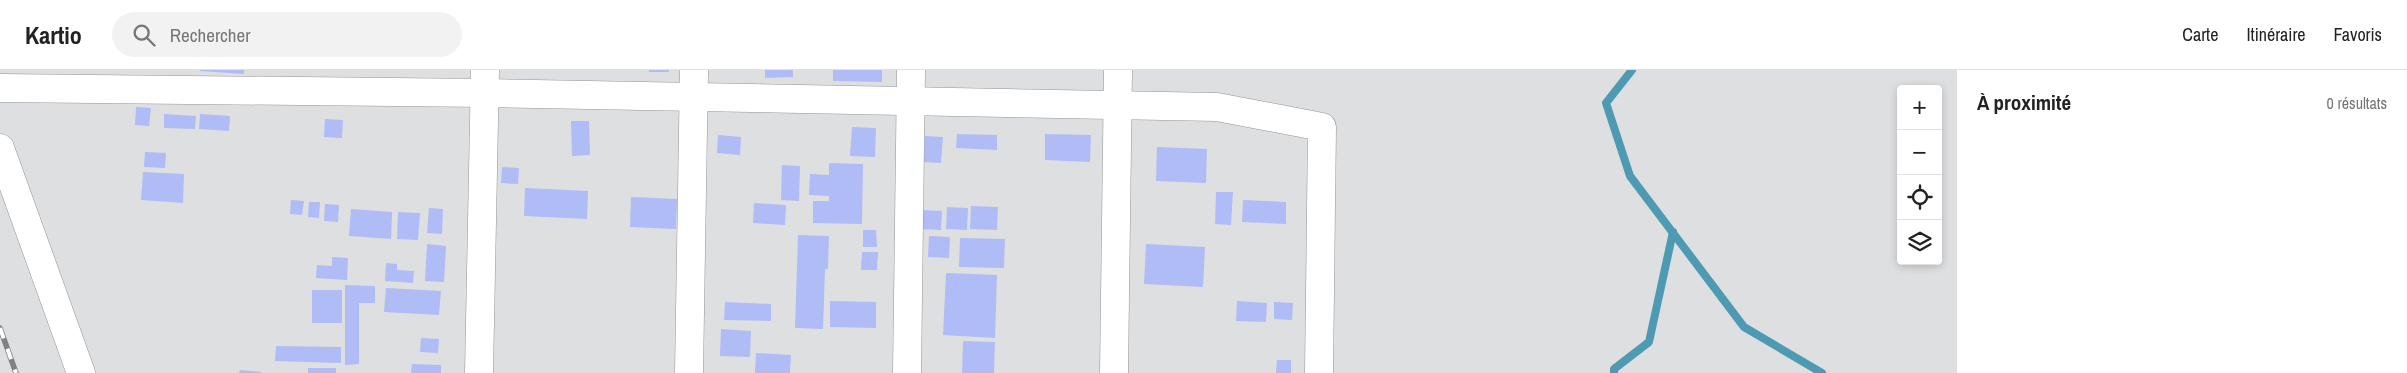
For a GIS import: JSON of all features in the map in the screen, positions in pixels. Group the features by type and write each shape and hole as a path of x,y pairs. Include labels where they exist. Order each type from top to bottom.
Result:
{"street":[{"path":"690,373 694,70"},
{"path":"907,373 911,70"},
{"path":"1114,373 1118,70"},
{"path":"479,373 485,81"},
{"path":"0,88 485,81 693,97 1217,107 1322,127 1318,373"},
{"path":"0,148 80,373"}],"building":[{"path":"244,70 244,74 200,71"},
{"path":"649,70 669,70 669,72 649,72"},
{"path":"765,70 793,70 793,77 765,78"},
{"path":"833,70 882,70 882,82 833,81"},
{"path":"136,107 151,108 149,126 135,125"},
{"path":"164,114 196,116 195,129 164,128"},
{"path":"200,114 230,116 229,131 199,129"},
{"path":"325,119 343,120 342,138 324,137"},
{"path":"571,121 589,121 590,155 572,156"},
{"path":"852,127 876,128 875,157 850,156"},
{"path":"957,134 997,135 997,150 956,148"},
{"path":"1045,134 1091,135 1090,162 1045,160"},
{"path":"718,135 741,137 740,155 717,153"},
{"path":"925,136 943,137 941,163 924,162"},
{"path":"1157,147 1207,149 1206,183 1156,181"},
{"path":"145,152 166,153 165,168 144,167"},
{"path":"829,163 863,164 862,224 813,223 813,201 829,201 829,196 809,195 810,174 829,175"},
{"path":"782,165 800,166 799,201 781,200"},
{"path":"502,167 519,168 518,184 501,183"},
{"path":"143,172 184,174 183,203 141,200"},
{"path":"525,188 588,191 587,219 524,216"},
{"path":"1216,192 1233,192 1231,225 1215,224"},
{"path":"631,197 677,199 676,229 630,227"},
{"path":"291,200 304,201 302,215 290,214"},
{"path":"1243,200 1286,202 1286,224 1242,222"},
{"path":"309,202 320,202 319,218 308,217"},
{"path":"754,203 786,205 785,225 753,223"},
{"path":"325,204 339,205 338,222 324,221"},
{"path":"971,206 998,207 997,230 970,229"},
{"path":"947,207 968,208 967,230 946,229"},
{"path":"429,208 443,209 442,234 427,233"},
{"path":"351,209 392,212 391,239 349,236"},
{"path":"922,210 942,211 941,230 920,229"},
{"path":"398,212 420,213 418,240 397,239"},
{"path":"863,230 876,230 877,247 863,247"},
{"path":"798,235 829,236 828,269 825,269 823,329 795,328"},
{"path":"929,236 950,237 949,258 928,257"},
{"path":"960,238 1005,239 1004,268 959,267"},
{"path":"427,244 446,246 444,282 425,281"},
{"path":"1146,244 1205,247 1203,287 1144,284"},
{"path":"862,252 878,252 877,270 861,270"},
{"path":"332,257 348,258 347,280 316,278 317,265 332,266"},
{"path":"386,263 397,264 397,270 414,271 413,283 385,281"},
{"path":"946,273 997,275 995,338 943,335"},
{"path":"345,285 375,286 375,303 359,303 359,364 345,365"},
{"path":"386,288 441,291 439,315 384,312"},
{"path":"312,290 342,290 342,323 312,323"},
{"path":"830,301 876,302 876,328 830,327"},
{"path":"1237,301 1267,303 1266,322 1236,321"},
{"path":"725,302 771,304 771,321 724,320"},
{"path":"1274,302 1293,303 1292,320 1274,319"},
{"path":"721,329 751,331 750,357 720,356"},
{"path":"421,338 439,339 438,353 420,352"},
{"path":"963,341 995,342 994,373 962,373"},
{"path":"276,346 341,347 341,363 275,361"},
{"path":"756,353 791,355 790,373 755,373"},
{"path":"1277,360 1291,360 1291,373 1276,373"},
{"path":"412,364 441,365 441,373 411,373"},
{"path":"308,368 336,368 336,373 308,373"},
{"path":"240,370 261,372 261,373 239,373"}],"waterway":[{"path":"1632,70 1606,103 1630,176 1744,327 1822,373"},
{"path":"1614,373 1614,369 1649,342 1673,232"}],"railway":[{"path":"0,328 16,373"}]}
